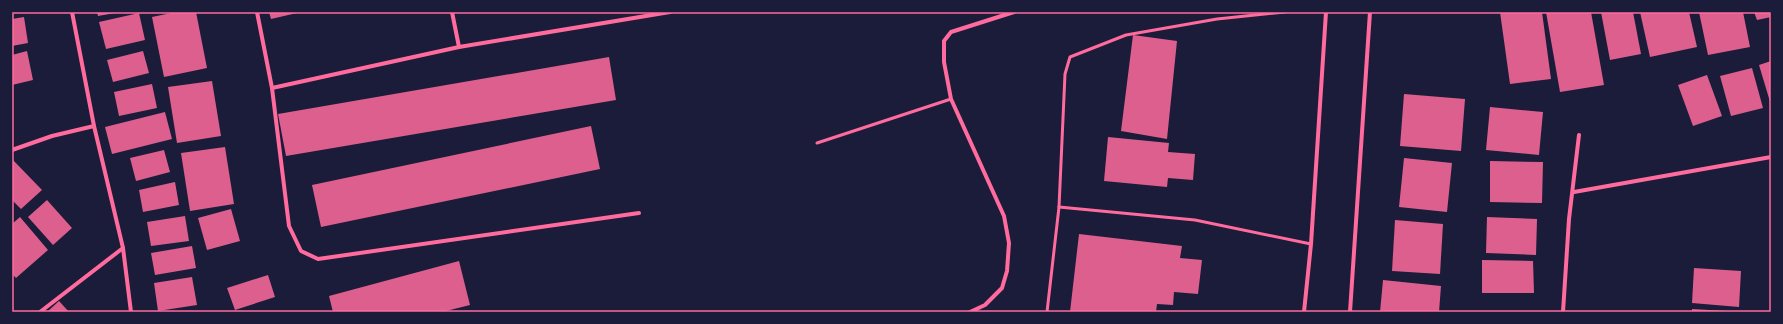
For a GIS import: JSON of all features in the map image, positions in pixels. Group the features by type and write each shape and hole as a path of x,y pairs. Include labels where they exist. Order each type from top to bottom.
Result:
{"street":[{"path":"72,12 94,126 123,248 131,312"},
{"path":"257,12 272,88 289,226 301,251 318,259 639,213"},
{"path":"452,12 459,47"},
{"path":"272,88 459,47 668,12"},
{"path":"970,312 985,305 1002,288 1007,271 1009,243 1004,216 952,99 944,51 944,41 950,32 1014,12"},
{"path":"1304,312 1311,244 1326,12"},
{"path":"1350,312 1370,12"},
{"path":"12,150 52,136 94,126"},
{"path":"1563,312 1569,219 1574,192 1579,135"},
{"path":"1574,192 1771,157"},
{"path":"40,312 123,248"}],"lane":[{"path":"1047,312 1058,208 1065,74 1070,57 1126,35 1217,19 1285,12"},
{"path":"817,143 952,99"},
{"path":"1058,208 1195,220 1311,244"}],"building":[{"path":"97,12 115,12 115,13 98,16"},
{"path":"176,12 196,12 207,68 164,77 152,17"},
{"path":"269,12 297,12 297,13 271,19"},
{"path":"1500,12 1542,12 1551,79 1510,84"},
{"path":"1546,12 1591,12 1604,85 1560,92"},
{"path":"1601,12 1633,12 1641,54 1610,60"},
{"path":"1640,12 1689,12 1697,47 1650,57"},
{"path":"1699,12 1743,12 1750,47 1708,55"},
{"path":"1754,12 1771,12 1771,17 1757,20"},
{"path":"139,13 145,40 106,49 99,22"},
{"path":"24,17 28,43 12,46 12,19"},
{"path":"1133,35 1177,41 1167,139 1121,131"},
{"path":"27,51 33,80 12,85 12,55"},
{"path":"143,51 149,73 113,82 107,60"},
{"path":"609,57 616,100 286,156 278,114"},
{"path":"1771,61 1771,105 1759,65"},
{"path":"1752,68 1763,108 1731,116 1720,76"},
{"path":"1707,75 1722,116 1693,126 1678,85"},
{"path":"212,81 221,136 177,143 168,87"},
{"path":"152,84 157,108 119,116 114,92"},
{"path":"1404,94 1465,99 1461,151 1400,146"},
{"path":"1490,107 1543,112 1539,155 1486,150"},
{"path":"165,112 172,139 112,154 105,127"},
{"path":"591,126 600,169 321,227 312,185"},
{"path":"1108,137 1169,143 1168,152 1195,154 1193,180 1168,178 1167,187 1104,181"},
{"path":"225,147 234,204 190,211 181,153"},
{"path":"164,150 170,172 136,181 130,158"},
{"path":"1404,158 1452,163 1447,212 1399,207"},
{"path":"12,159 42,190 21,209 12,200"},
{"path":"1490,161 1543,162 1542,203 1490,202"},
{"path":"175,182 179,205 143,212 139,190"},
{"path":"47,200 72,228 53,245 28,217"},
{"path":"231,209 240,241 207,250 198,218"},
{"path":"185,216 189,241 151,246 147,222"},
{"path":"20,217 48,250 16,278 12,274 12,224"},
{"path":"1487,217 1537,219 1536,255 1486,253"},
{"path":"1395,220 1443,224 1440,274 1392,271"},
{"path":"1079,234 1182,246 1180,258 1202,260 1198,294 1174,292 1173,305 1157,304 1156,312 1070,312"},
{"path":"192,246 196,268 155,275 151,253"},
{"path":"1482,260 1533,261 1534,293 1482,293"},
{"path":"459,261 470,305 442,312 333,312 329,296"},
{"path":"1694,268 1741,271 1739,307 1692,303"},
{"path":"268,275 275,297 235,310 227,288"},
{"path":"192,277 197,305 158,311 154,283"},
{"path":"1383,280 1441,286 1439,312 1380,312"},
{"path":"59,301 69,312 47,312"},
{"path":"1692,309 1727,311 1727,312 1692,312"}]}
